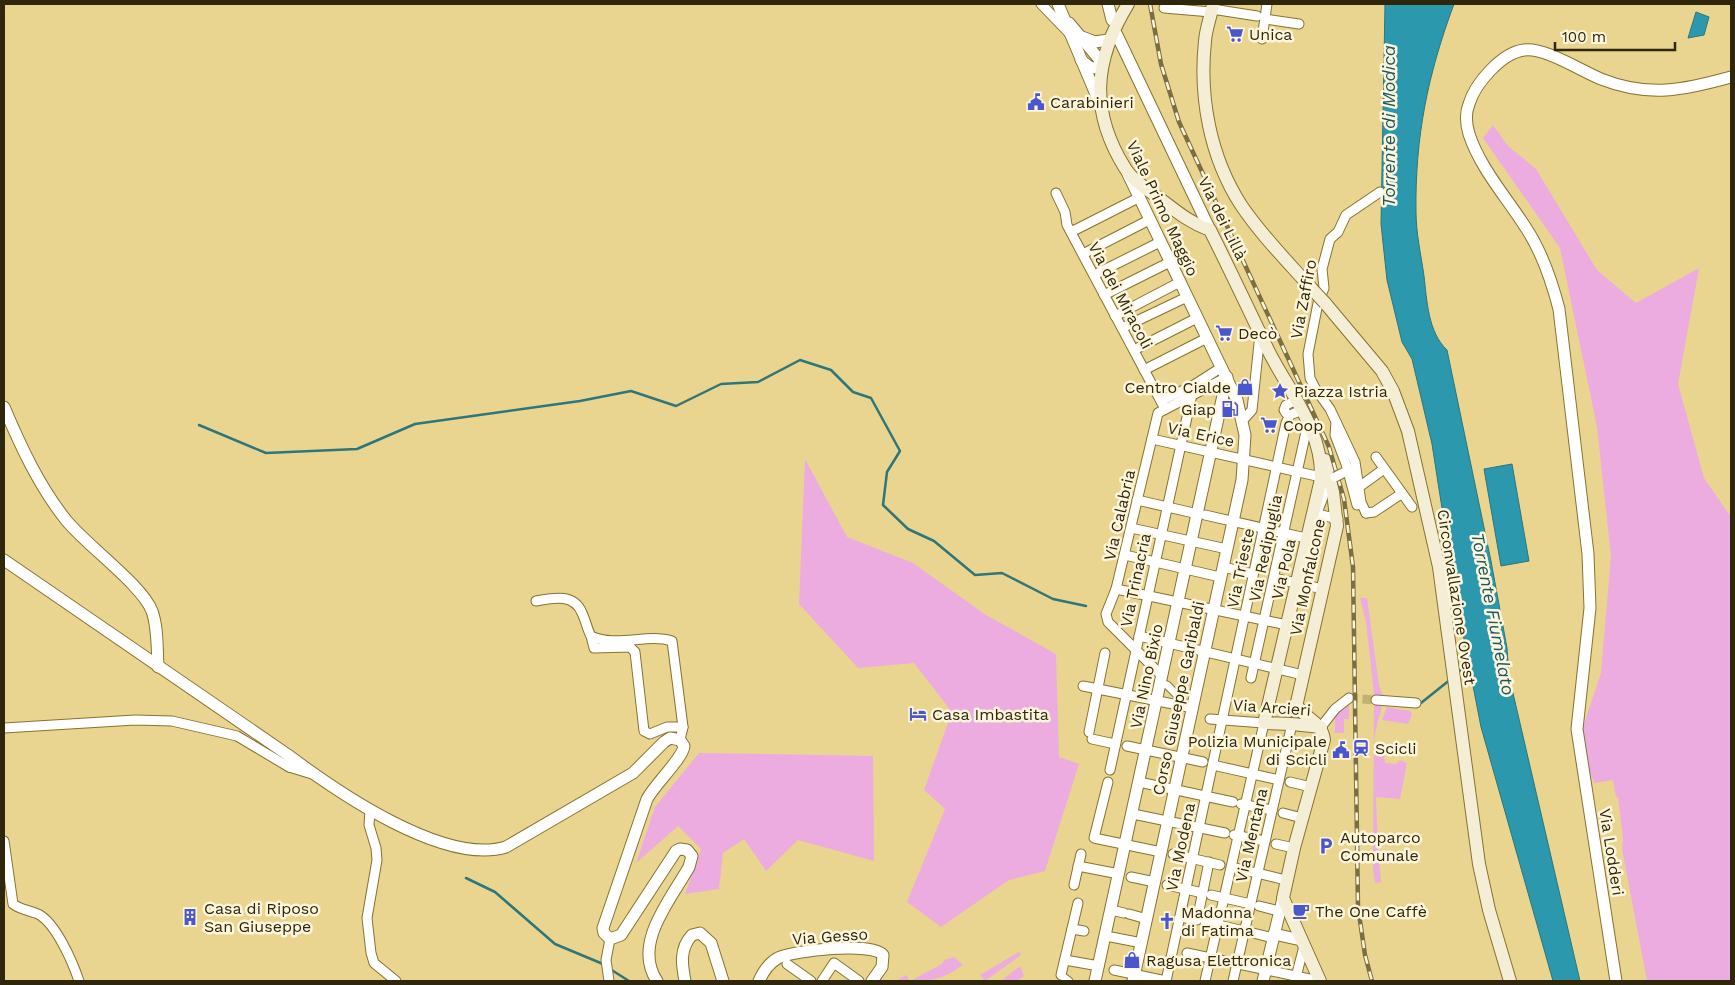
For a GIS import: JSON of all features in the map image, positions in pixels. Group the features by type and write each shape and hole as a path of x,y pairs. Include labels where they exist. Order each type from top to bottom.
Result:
{"main road":[{"name":"Viale Primo Maggio","path":"1126,169 1109,133 1101,107 1102,67 1128,4"},
{"name":"Circonvallazione Ovest","path":"1212,8 1205,39 1206,108 1213,142 1222,168 1241,205 1259,229 1382,371 1393,391 1408,431 1439,567 1479,864 1489,910 1510,981"},
{"path":"1126,169 1190,223 1210,230"},
{"name":"Via dei Lillà","path":"1210,230 1260,333 1299,405"},
{"name":"Via Pola","path":"1264,723 1306,538 1315,513 1336,475 1299,405"},
{"name":"Via Monfalcone","path":"1292,724 1338,519 1336,475"},
{"path":"1296,704 1320,727 1324,740 1294,848 1283,898 1320,981"},
{"name":"Via Arcieri","path":"1264,723 1320,727"}],"street":[{"path":"1041,4 1076,35 1099,59 1102,67 1091,68 1081,60"},
{"path":"1058,4 1063,16 1076,35 1081,60 1101,107"},
{"path":"1108,4 1112,20"},
{"path":"1262,39 1261,17 1267,4"},
{"path":"1164,8 1212,8 1299,24"},
{"path":"1076,35 1095,42 1113,38"},
{"name":"Via dei Lillà","path":"1113,38 1210,230"},
{"name":"Via Lodderi","path":"1616,981 1577,729 1590,608 1588,554 1559,309 1555,293 1533,240 1480,159 1472,143 1466,113 1472,95 1492,70 1508,56 1524,50 1541,52 1602,79 1640,88 1670,91 1731,77"},
{"name":"Viale Primo Maggio","path":"1126,169 1138,198 1224,372 1243,420"},
{"name":"Via Zaffiro","path":"1366,513 1361,502 1354,462 1336,422 1315,388 1309,368 1313,326 1318,303 1324,288 1322,269 1330,239 1338,232 1346,215 1380,192"},
{"name":"Via dei Miracoli","path":"1056,193 1065,212 1067,225 1134,350 1161,408"},
{"path":"1071,232 1138,198"},
{"path":"1083,254 1149,220"},
{"path":"1094,275 1160,242"},
{"path":"1104,295 1170,262"},
{"path":"1116,316 1180,282"},
{"path":"1122,328 1187,297"},
{"path":"1134,350 1198,318"},
{"path":"1243,420 1252,410 1260,333"},
{"path":"1144,370 1207,338"},
{"path":"1161,408 1194,385 1224,372"},
{"path":"1161,408 1191,396 1224,372"},
{"name":"Via Nino Bixio","path":"1095,981 1185,570 1192,542 1202,515 1224,372"},
{"name":"Via Trinacria","path":"1110,770 1194,385"},
{"name":"Via Trieste","path":"1223,720 1288,419 1299,405"},
{"path":"4,407 33,471 50,500 92,548 147,601 154,621 158,667"},
{"name":"Via Calabria","path":"1136,649 1108,622 1106,614 1116,589 1161,408"},
{"name":"Corso Giuseppe Garibaldi","path":"1134,978 1147,919 1161,884 1161,852 1182,758 1187,707 1205,652 1242,480 1243,420"},
{"path":"1336,422 1336,475 1359,508 1366,513 1374,512 1402,494"},
{"name":"Via Redipuglia","path":"1251,678 1308,423"},
{"name":"Via Erice","path":"1152,439 1297,472 1336,475"},
{"path":"1376,457 1412,507"},
{"path":"1358,487 1384,469"},
{"path":"1138,500 1306,538"},
{"path":"1315,513 1338,519"},
{"path":"1131,528 1227,549"},
{"path":"1125,555 1185,570 1253,574"},
{"path":"4,560 158,667 292,764"},
{"path":"1274,578 1323,589"},
{"path":"1116,589 1213,611 1287,625"},
{"path":"536,601 561,597 575,602 583,614 591,636 610,645 630,647 635,652 644,731 650,734 667,727 683,727"},
{"path":"1139,636 1303,675"},
{"path":"610,645 672,641 683,727 680,740"},
{"path":"1136,649 1187,707"},
{"path":"1106,653 1090,736 1115,744"},
{"path":"1083,686 1187,707"},
{"name":"Via Arcieri","path":"1320,727 1335,709 1349,698"},
{"path":"1376,700 1416,703"},
{"name":"Via Arcieri","path":"1210,719 1264,723"},
{"path":"4,728 135,720 172,720 237,736 312,774 370,811 448,844 471,850 492,852 506,848 533,833 633,773 670,738 680,740 684,746 681,756 656,784 643,811 605,921 604,933 610,939"},
{"name":"Via Modena","path":"1166,981 1223,720"},
{"path":"1205,981 1232,867 1232,834 1239,803 1253,773 1264,723"},
{"name":"Via Mentana","path":"1233,981 1236,964 1249,932 1255,905 1258,873 1292,724"},
{"path":"1127,746 1203,762"},
{"path":"1213,765 1279,780"},
{"path":"1108,782 1094,838 1161,852"},
{"path":"1139,782 1272,810"},
{"path":"1290,782 1311,787"},
{"path":"370,811 369,825 376,848 377,860 367,910 370,953 374,963 396,981"},
{"path":"1282,812 1302,818"},
{"path":"1133,814 1265,841"},
{"path":"4,841 13,904 20,909 39,914 58,934 79,981"},
{"path":"1276,844 1294,848"},
{"path":"610,939 621,935 676,851 680,848 687,850 692,856 689,867 649,942 648,962 657,981"},
{"path":"1074,884 1080,854"},
{"path":"1173,854 1220,865"},
{"path":"1201,921 1207,894 1209,862"},
{"path":"1078,866 1119,874"},
{"path":"1232,867 1286,880"},
{"path":"1131,877 1279,910"},
{"path":"1264,976 1283,898"},
{"path":"1065,978 1065,960 1078,904"},
{"path":"1111,910 1147,919"},
{"path":"1180,917 1303,943 1296,979"},
{"path":"1072,928 1084,931"},
{"path":"685,981 682,956 689,939 696,934 704,935 711,943 723,981"},
{"path":"1106,936 1142,943"},
{"path":"610,939 606,960 610,979"},
{"name":"Via Gesso","path":"782,961 810,951 876,949 883,955 884,961 872,981"},
{"path":"1172,950 1236,964 1264,976 1320,981"},
{"path":"1065,960 1099,966"},
{"path":"759,981 768,966 782,961 811,981"},
{"path":"822,981 834,964 859,981"},
{"path":"1114,970 1134,978 1166,981"}],"shaded area":[{"path":"1493,125 1508,146 1536,169 1597,270 1636,303 1699,268 1678,384 1704,478 1731,517 1731,981 1647,981 1622,849 1623,840 1618,797 1616,797 1613,780 1594,783 1588,766 1582,730 1601,673 1611,556 1597,427 1560,248 1483,138"},
{"path":"805,459 847,537 913,563 986,615 1056,654 1059,757 1079,764 1045,871 1009,880 941,927 907,902 945,809 924,790 952,712 914,663 858,668 799,604"},
{"path":"1360,598 1367,598 1379,685 1383,696 1376,702 1382,706 1375,733 1374,747 1383,747 1385,763 1396,764 1400,760 1407,763 1400,799 1376,797 1381,882 1375,883 1373,869 1374,695 1366,622"},
{"path":"1349,701 1349,719 1344,719 1344,733 1335,733 1335,714"},
{"path":"1387,707 1410,711 1412,714 1408,724 1382,720"},
{"path":"699,753 873,756 874,861 798,840 766,871 744,839 723,853 719,889 685,894 701,849 678,826 636,863 655,807"},
{"path":"1019,952 1021,955 985,981 980,975"},
{"path":"954,957 963,965 939,978 910,981 942,964 944,960"},
{"path":"1020,966 1024,976 1017,981 1001,981"},
{"path":"906,975 910,981 896,981"}],"water":[{"path":"1385,4 1454,4 1430,81 1421,131 1416,184 1418,236 1430,316 1436,334 1447,350 1491,561 1507,648 1509,676 1580,981 1553,981 1481,727 1456,598 1432,444 1412,359 1402,342 1387,280 1381,224"},
{"path":"1696,12 1709,17 1704,35 1688,38"},
{"path":"1512,464 1529,561 1501,566 1484,469"}],"waterway":[{"path":"199,425 266,453 357,449 415,424 580,401 631,391 676,406 721,384 758,382 800,360 831,370 853,392 871,398 900,451 887,472 883,505 908,529 934,541 975,575 1002,573 1053,599 1086,606"},
{"path":"1458,672 1469,663"},
{"path":"1421,703 1451,679"},
{"path":"466,878 495,892 555,944 603,964"},
{"path":"610,969 629,981"}],"tunnel":[{"path":"1349,698 1376,700"}],"railway":[{"path":"1150,4 1161,64 1179,122 1329,447 1344,499 1353,567 1358,907 1365,955 1372,981"}],"place":[{"name":"Unica","path":"1235,34"},
{"name":"Carabinieri","path":"1036,102"},
{"name":"Decò","path":"1224,333"},
{"name":"Centro Cialde","path":"1245,387"},
{"name":"Piazza Istria","path":"1280,391"},
{"name":"Giap","path":"1230,409"},
{"name":"Coop","path":"1269,425"},
{"name":"Casa Imbastita","path":"918,714"},
{"name":"Scicli","path":"1361,748"},
{"name":"Polizia Municipale di Scicli","path":"1341,750"},
{"name":"Autoparco Comunale","path":"1326,846"},
{"name":"The One Caffè","path":"1301,911"},
{"name":"Casa di Riposo San Giuseppe","path":"190,917"},
{"name":"Madonna di Fatima","path":"1167,921"},
{"name":"Ragusa Elettronica","path":"1132,960"}],"water label":[{"name":"Torrente di Modica","path":"1389,126"},
{"name":"Torrente Fiumelato","path":"1493,614"}]}
